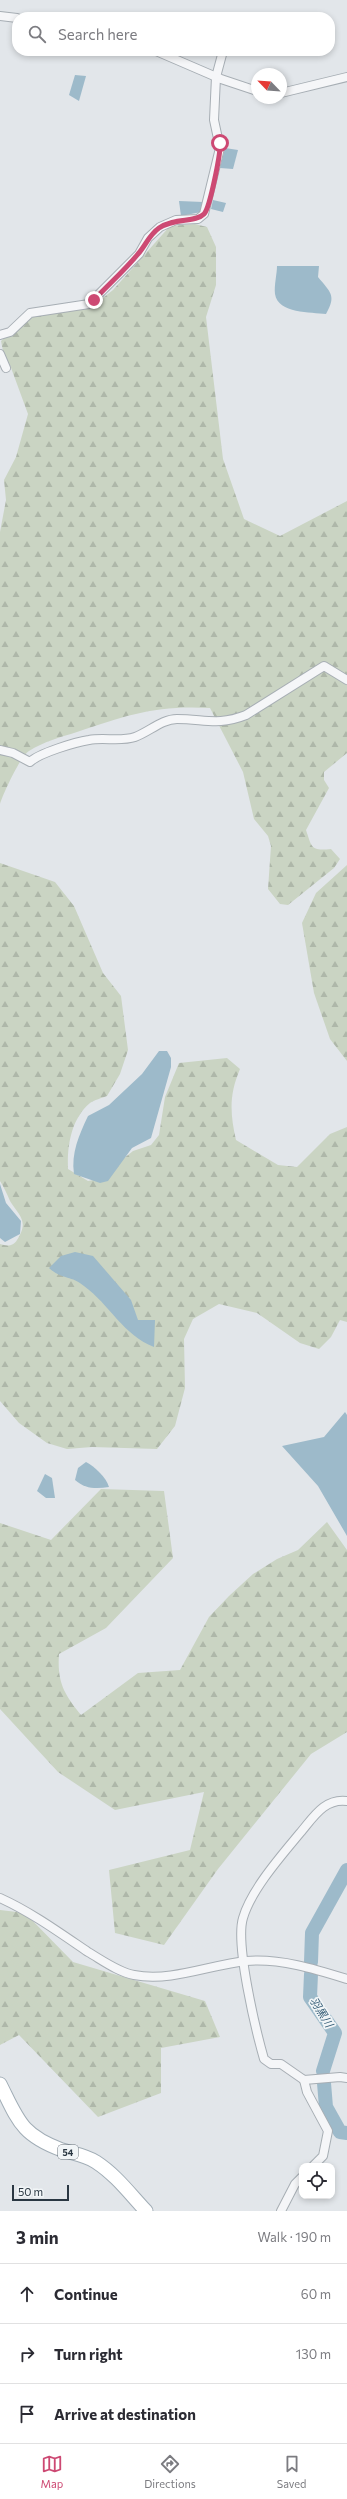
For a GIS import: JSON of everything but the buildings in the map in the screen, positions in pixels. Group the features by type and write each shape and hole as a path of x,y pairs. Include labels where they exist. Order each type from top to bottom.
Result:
{"main road":[{"name":"54","path":"0,2084 16,2117 26,2131 45,2144 95,2161 113,2175 146,2211"}],"street":[{"path":"0,16 12,17"},
{"path":"168,56 216,77 251,89"},
{"path":"0,335 10,332 30,313 89,304 139,254 148,238 160,227 176,220 198,219 204,214 220,148 214,120 216,77 222,56"},
{"path":"287,92 347,77"},
{"path":"0,354 6,368"},
{"path":"0,750 14,753 30,762 39,754 49,751 58,750 89,740 134,737 177,719 216,722 234,720 246,715 324,666 347,680"},
{"path":"347,1801 336,1801 322,1808 287,1848 250,1901 242,1919 241,1930 244,1961 264,2059 271,2064 281,2064 304,2080 340,2077 347,2078"},
{"path":"0,1898 18,1906 101,1960 132,1975 160,1976 244,1961 265,1960 288,1963 347,1979"},
{"path":"304,2080 307,2092 328,2131 323,2156 316,2163"},
{"path":"281,2211 295,2184 299,2180"}],"green space":[{"path":"195,224 207,227 216,247 216,285 206,317 223,459 244,519 280,536 347,501 347,753 324,772 324,780 329,788 306,830 313,847 316,849 331,849 340,859 334,868 288,905 280,904 268,889 271,846 268,836 254,819 243,772 210,708 173,708 142,712 40,745 29,751 17,767 0,804 0,532 6,500 4,480 16,457 28,414 10,365 4,356 1,341 31,315 90,308 113,290 170,226"},
{"path":"0,863 55,882 74,906 103,973 121,996 128,1050 120,1074 107,1096 90,1103 78,1117 74,1125 68,1151 68,1169 88,1181 104,1178 118,1163 133,1151 151,1145 159,1135 165,1097 179,1063 227,1058 240,1069 236,1078 232,1096 232,1113 236,1140 278,1165 297,1167 330,1134 347,1127 347,1322 340,1320 331,1337 319,1349 300,1343 257,1313 219,1304 193,1319 184,1339 185,1388 175,1426 157,1449 92,1447 67,1449 47,1443 19,1423 0,1401 0,1244 14,1244 21,1234 23,1224 20,1215 10,1201 0,1181"},
{"path":"347,865 347,1061 330,1039 314,993 302,923 316,893"},
{"path":"101,1489 164,1491 173,1558 106,1628 59,1654 59,1672 63,1687 70,1701 81,1715 138,1673 180,1670 209,1617 229,1596 253,1574 277,1559 298,1550 327,1522 347,1550 347,1732 311,1754 218,1869 164,1945 115,1933 109,1870 190,1850 204,1792 115,1810 58,1772 0,1709 0,1523 51,1540"},
{"path":"0,1910 25,1913 73,1962 205,2001 220,2037 161,2048 161,2093 98,2117 19,2035 0,2045"}],"water":[{"path":"75,75 86,76 79,101 69,95"},
{"path":"225,148 238,150 233,169 220,168"},
{"path":"213,200 226,203 223,212 211,209"},
{"path":"179,201 203,202 201,212 181,216"},
{"path":"277,266 319,266 318,277 331,294 331,302 326,314 288,309 277,301 275,287"},
{"path":"159,1051 167,1051 171,1058 171,1067 151,1138 132,1148 108,1181 100,1183 74,1174 73,1166 75,1151 88,1116 109,1105 142,1074"},
{"path":"0,1184 6,1203 21,1221 20,1234 5,1242 0,1238"},
{"path":"75,1252 93,1256 131,1300 138,1320 155,1320 154,1347 143,1342 134,1335 84,1286 75,1280 54,1272 49,1268 61,1256"},
{"path":"345,1412 347,1415 347,1536 318,1486 282,1446 324,1437"},
{"path":"86,1462 100,1473 109,1487 91,1488 75,1480 78,1468"},
{"path":"45,1474 52,1478 55,1498 46,1498 37,1491"}],"waterway":[{"name":"羽黒川","path":"311,1962 312,1933 347,1870"},
{"name":"羽黒川","path":"311,1974 310,1997 335,2033 323,2071"},
{"name":"羽黒川","path":"324,2083 326,2107 340,2132 347,2133"}],"route":[{"path":"94,300 139,254 148,238 156,230 176,220 198,219 204,214 207,210 214,179 220,143"}]}
